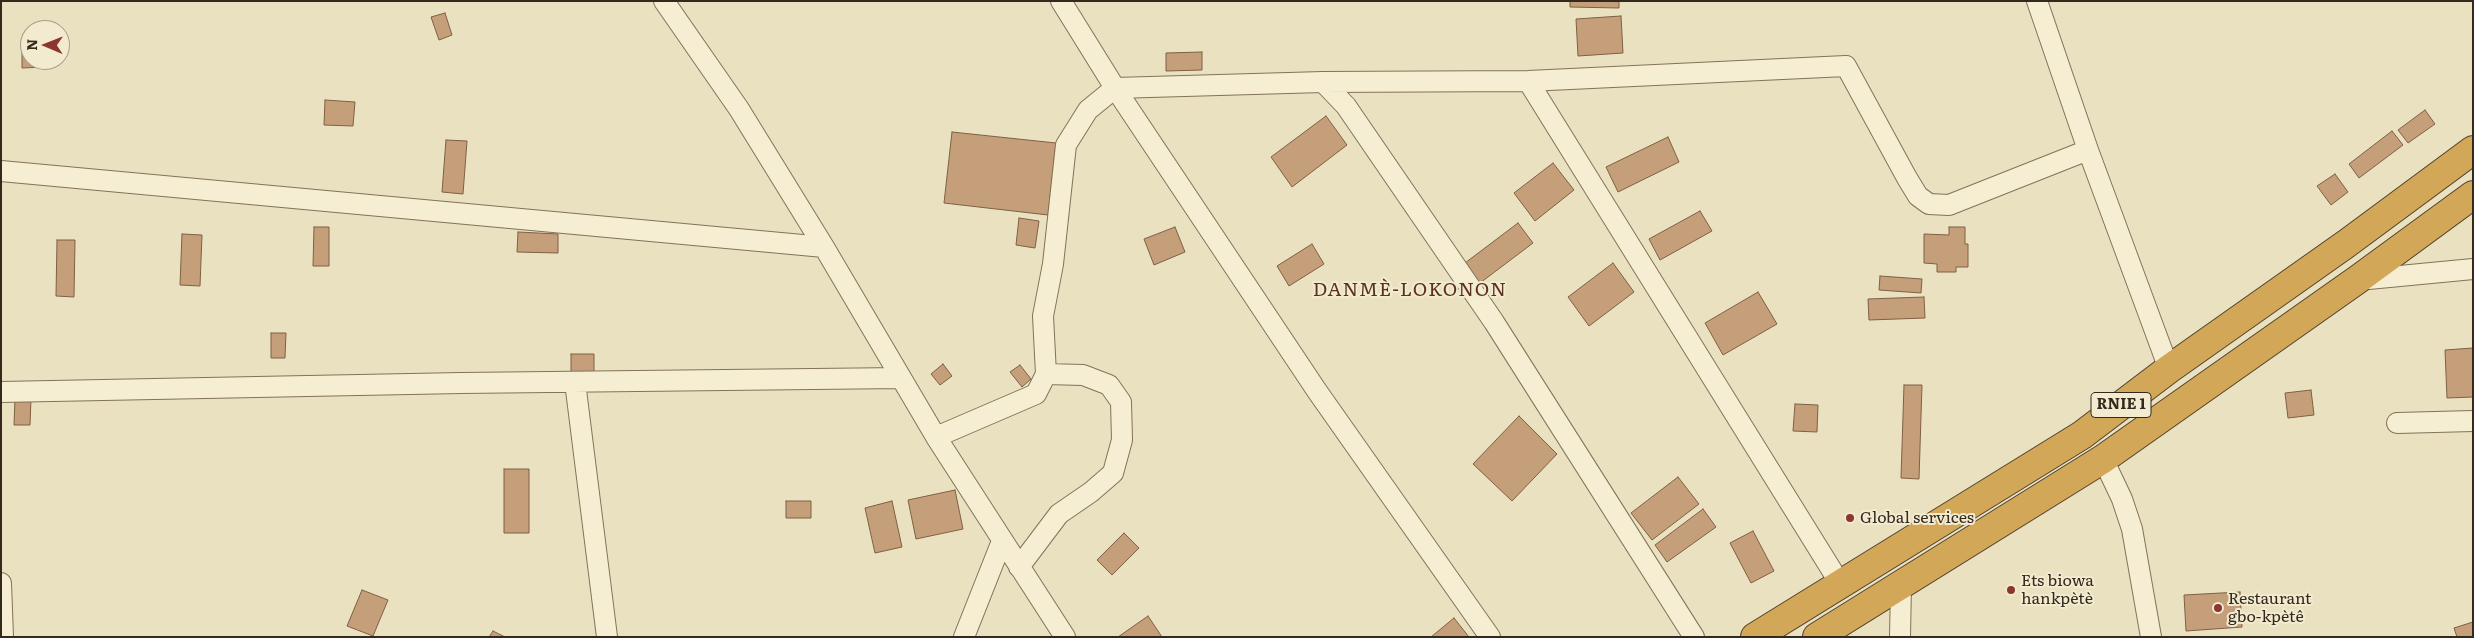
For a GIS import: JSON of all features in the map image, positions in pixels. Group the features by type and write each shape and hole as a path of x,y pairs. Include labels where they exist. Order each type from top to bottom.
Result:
{"highway":[{"name":"RNIE 1","path":"1755,637 2082,435 2169,369 2346,244 2473,150"},
{"name":"RNIE 1","path":"1817,637 2103,458 2357,280 2473,195"}],"street":[{"path":"664,1 739,109 824,247 936,437 1066,637"},
{"path":"1061,1 1115,88 1317,391 1490,637"},
{"path":"2038,1 2088,150 2169,369"},
{"path":"936,437 1036,394 1046,374 1042,316 1052,264 1066,145 1088,110 1115,88 1323,82 1528,81 1846,66 1907,178 1918,196 1929,204 1948,205 2088,150"},
{"path":"1528,81 1841,585"},
{"path":"1323,82 1346,106 1494,322 1694,637"},
{"path":"1,171 824,247"},
{"path":"2357,280 2473,269"},
{"path":"1019,566 1059,514 1091,492 1113,473 1122,440 1122,402 1109,385 1083,375 1046,374"},
{"path":"1,392 901,378"},
{"path":"575,382 607,637"},
{"path":"2397,423 2473,421"},
{"path":"2103,458 2122,499 2132,529 2151,637"},
{"path":"964,637 1002,541"},
{"path":"1,583 3,637"},
{"path":"1900,637 1901,585"}],"building":[{"path":"1570,1 1619,1 1619,8 1570,7"},
{"path":"445,13 452,35 439,40 431,17"},
{"path":"1621,16 1623,53 1578,56 1576,19"},
{"path":"1202,52 1202,70 1166,71 1166,53"},
{"path":"325,100 355,102 353,126 324,125"},
{"path":"2425,110 2435,124 2408,143 2398,130"},
{"path":"1326,116 1347,145 1292,187 1271,157"},
{"path":"2392,131 2403,145 2359,178 2349,164"},
{"path":"952,132 1056,143 1048,215 944,203"},
{"path":"1668,137 1679,162 1618,192 1606,167"},
{"path":"446,140 467,141 463,194 442,192"},
{"path":"1553,163 1574,190 1535,221 1514,193"},
{"path":"2335,174 2348,192 2331,205 2317,186"},
{"path":"1700,211 1712,231 1660,260 1649,239"},
{"path":"1019,218 1039,221 1035,248 1016,245"},
{"path":"1518,223 1533,243 1480,283 1465,263"},
{"path":"314,227 329,227 329,266 313,266"},
{"path":"1175,227 1185,252 1154,265 1144,239"},
{"path":"1949,227 1965,227 1965,244 1968,244 1968,267 1956,267 1956,272 1937,272 1937,264 1924,263 1924,234 1949,235"},
{"path":"518,232 558,234 558,253 517,252"},
{"path":"182,234 202,235 200,286 180,285"},
{"path":"57,240 75,240 74,297 56,296"},
{"path":"1312,244 1324,264 1289,286 1277,266"},
{"path":"1613,263 1634,292 1589,326 1568,297"},
{"path":"1880,276 1922,279 1921,293 1879,290"},
{"path":"1758,292 1777,324 1723,355 1705,323"},
{"path":"1924,297 1925,318 1869,320 1868,299"},
{"path":"271,333 286,333 285,358 271,358"},
{"path":"2473,348 2473,397 2447,398 2445,350"},
{"path":"571,354 594,354 594,377 571,377"},
{"path":"943,364 952,376 940,385 931,374"},
{"path":"1020,365 1031,379 1022,387 1010,372"},
{"path":"1904,385 1922,385 1919,479 1901,478"},
{"path":"2311,390 2314,415 2288,418 2285,393"},
{"path":"15,398 31,398 30,425 14,425"},
{"path":"1795,404 1818,405 1817,432 1793,431"},
{"path":"1519,416 1557,454 1512,501 1473,464"},
{"path":"504,469 529,469 529,533 504,533"},
{"path":"1678,477 1699,504 1652,540 1631,513"},
{"path":"955,490 963,529 916,539 908,500"},
{"path":"786,501 811,501 811,518 786,518"},
{"path":"892,501 902,547 875,553 865,508"},
{"path":"1703,509 1716,527 1667,562 1655,545"},
{"path":"1753,531 1774,571 1751,583 1730,543"},
{"path":"1124,533 1139,548 1112,575 1097,560"},
{"path":"362,590 388,600 373,636 347,626"},
{"path":"2240,592 2242,627 2186,631 2184,595"},
{"path":"1148,616 1162,637 1118,637"},
{"path":"1454,618 1469,637 1431,637"},
{"path":"2473,622 2473,637 2457,637 2454,628"},
{"path":"493,631 505,637 489,637"}],"place":[{"name":"Global services","path":"1850,518"},
{"name":"Ets biowa hankpètè","path":"2011,590"},
{"name":"Restaurant gbo-kpètê","path":"2218,608"}],"district":[{"name":"DANMÈ-LOKONON","path":"1410,290"}]}
